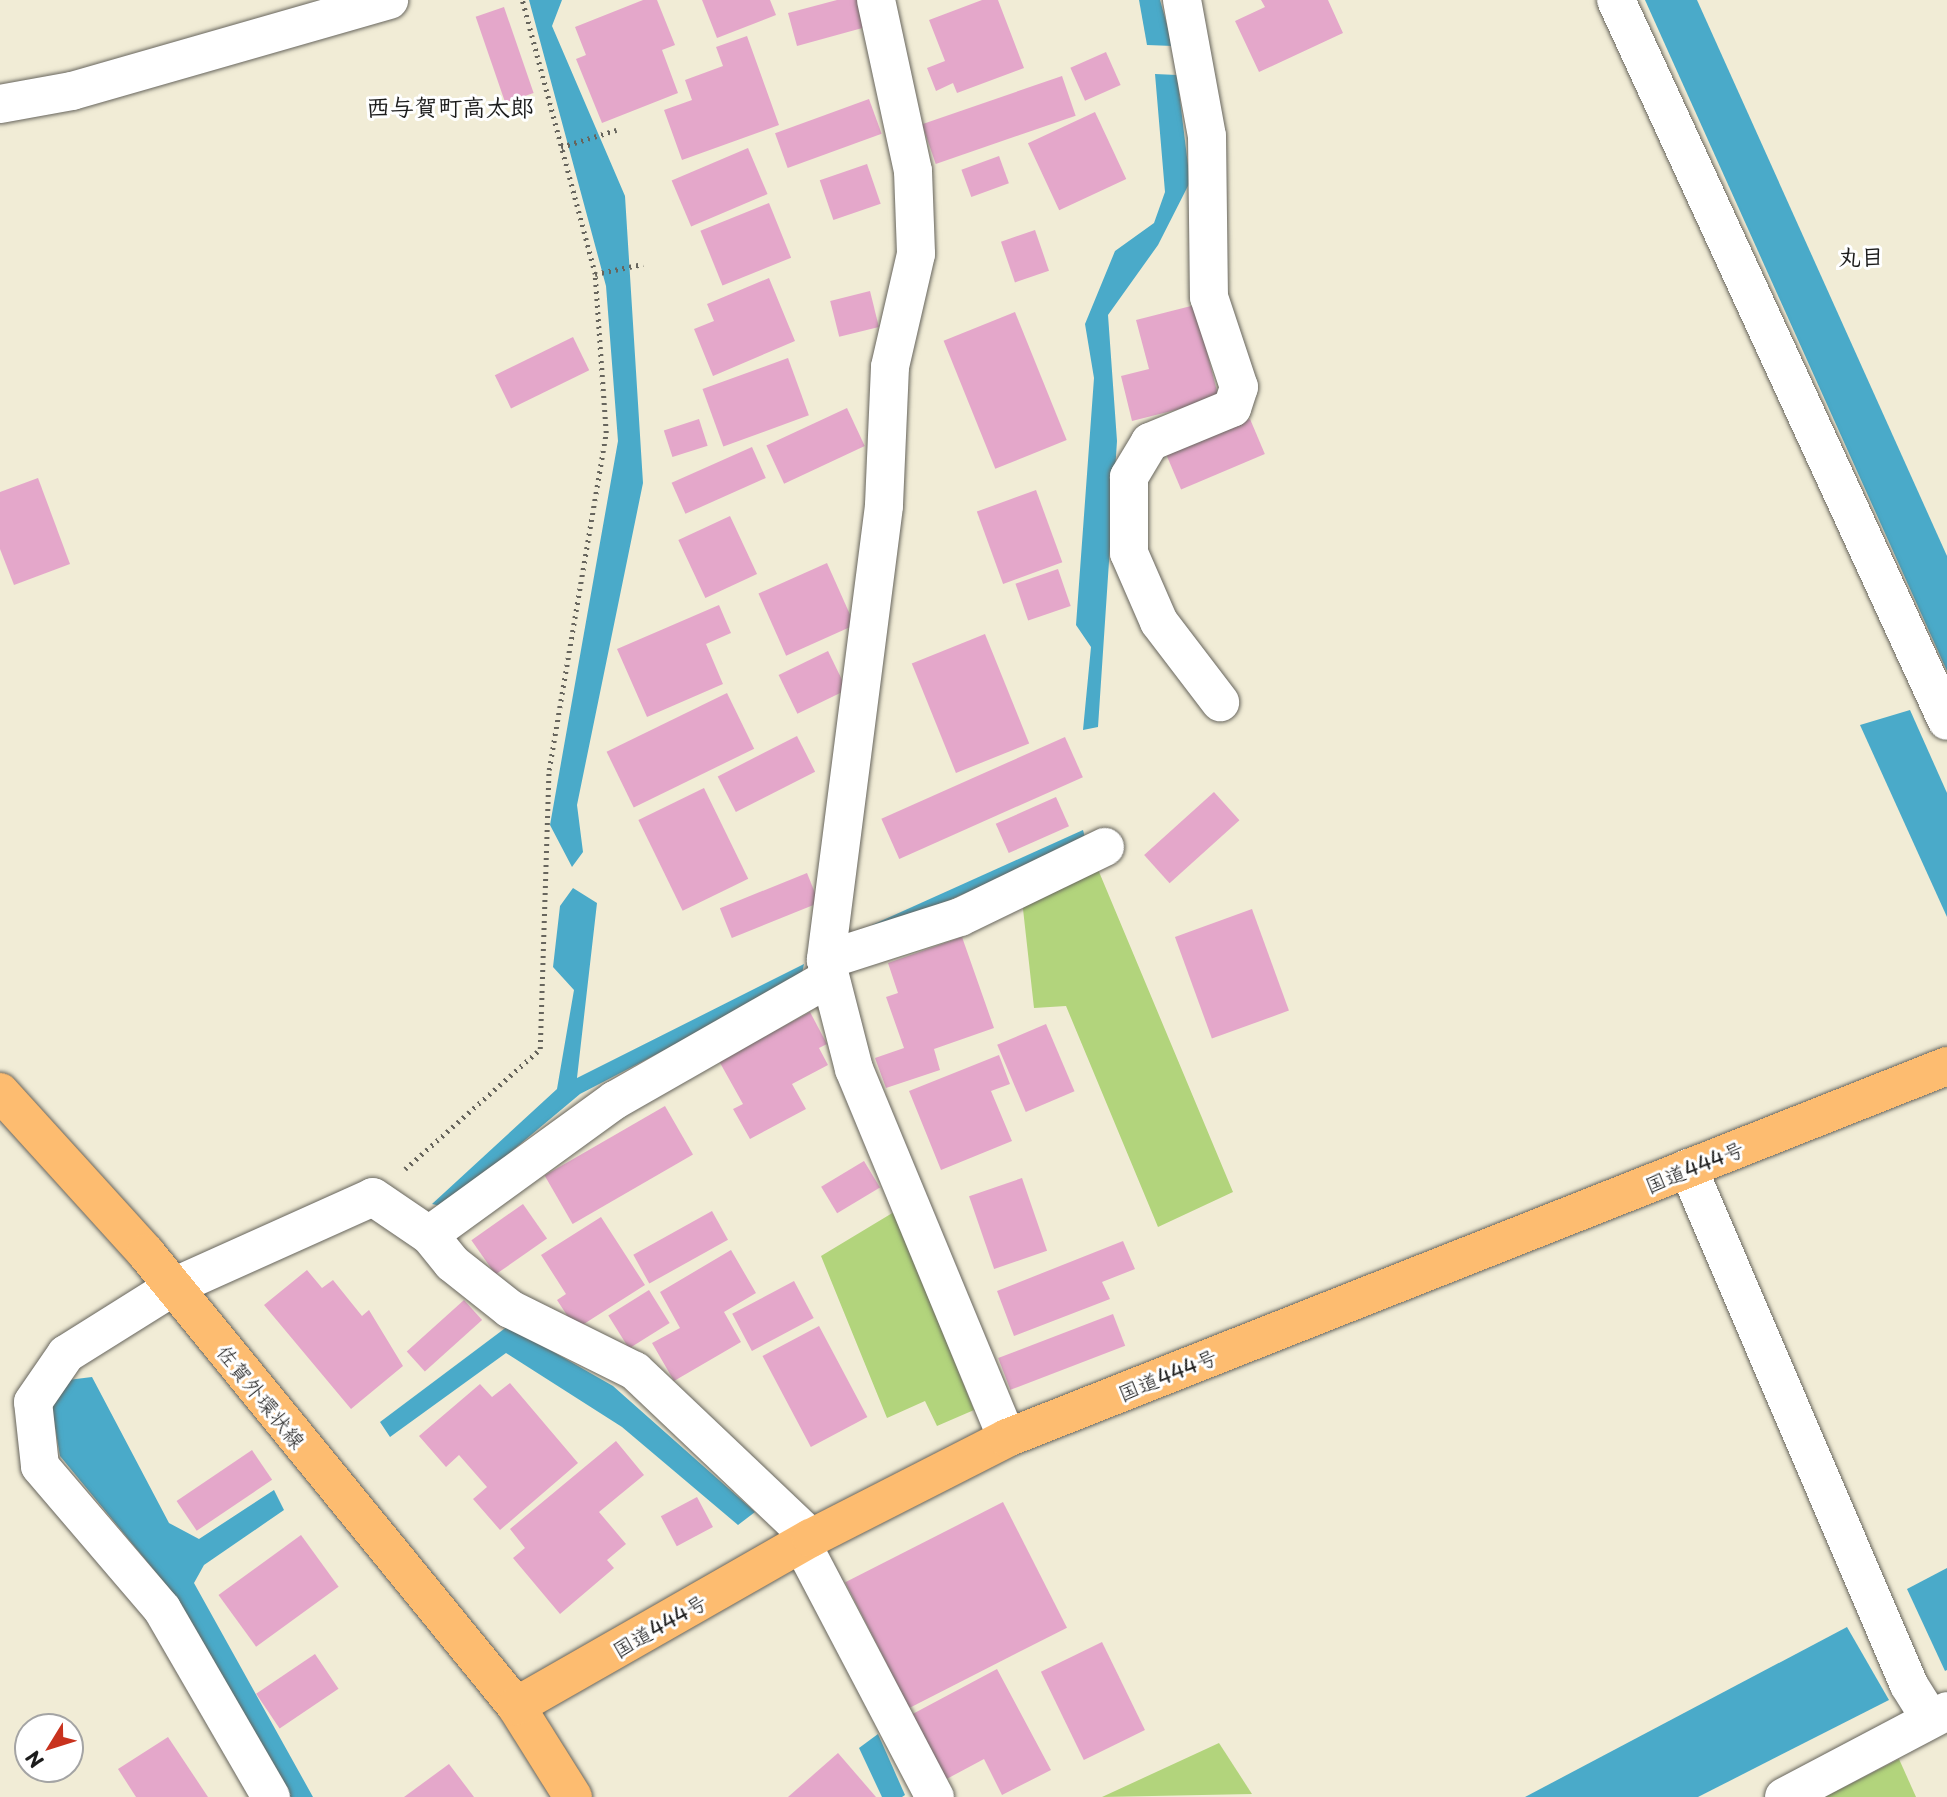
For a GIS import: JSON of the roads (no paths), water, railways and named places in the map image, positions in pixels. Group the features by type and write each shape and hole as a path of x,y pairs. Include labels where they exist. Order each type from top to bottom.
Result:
{"main road":[{"name":"国道444号","path":"516,1706 807,1541 1007,1438 1947,1066"},
{"name":"佐賀外環状線","path":"0,1092 173,1287 516,1706"},
{"path":"516,1706 573,1797"}],"street":[{"path":"0,104 98,84 389,0"},
{"path":"876,0 913,172 916,254 890,367 884,506 827,969 854,1069 1007,1438"},
{"path":"1182,0 1207,136 1209,297 1239,387 1232,408 1150,442 1129,477 1129,553 1159,622 1220,702"},
{"path":"1616,0 1947,721"},
{"path":"429,1235 615,1100 827,969 960,917 1105,847"},
{"path":"1688,1168 1909,1685 1939,1715 1784,1797"},
{"path":"271,1797 162,1609 40,1466 33,1402 66,1354 173,1287 373,1197 429,1235 452,1264 510,1309 635,1371 807,1541 935,1797"}],"water":[{"path":"529,0 562,0 552,26 625,196 643,483 577,805 583,852 572,867 550,825 618,441 606,286"},
{"path":"1139,0 1160,0 1173,46 1147,45"},
{"path":"1645,0 1697,0 1947,556 1947,671"},
{"path":"1155,74 1177,75 1190,182 1158,245 1108,315 1117,441 1098,727 1083,730 1091,647 1076,625 1094,378 1085,324 1115,251 1154,223 1165,192"},
{"path":"1910,710 1947,793 1947,917 1860,725"},
{"path":"1083,830 1086,841 871,934 872,925"},
{"path":"573,888 597,903 577,1078 804,964 801,979 580,1094 445,1207 432,1204 557,1089 574,990 553,967 560,906"},
{"path":"508,1326 613,1386 755,1512 738,1525 622,1427 506,1353 390,1437 380,1422"},
{"path":"92,1377 169,1523 199,1539 274,1490 284,1510 204,1565 194,1583 313,1797 288,1797 168,1587 60,1456 51,1403 68,1380"},
{"path":"1947,1568 1947,1670 1945,1671 1907,1589"},
{"path":"1847,1627 1889,1700 1698,1797 1525,1797"},
{"path":"878,1734 905,1795 902,1797 882,1797 859,1748"}],"district":[{"name":"西与賀町高太郎","path":"450,107"},
{"name":"丸目","path":"1861,256"}]}
